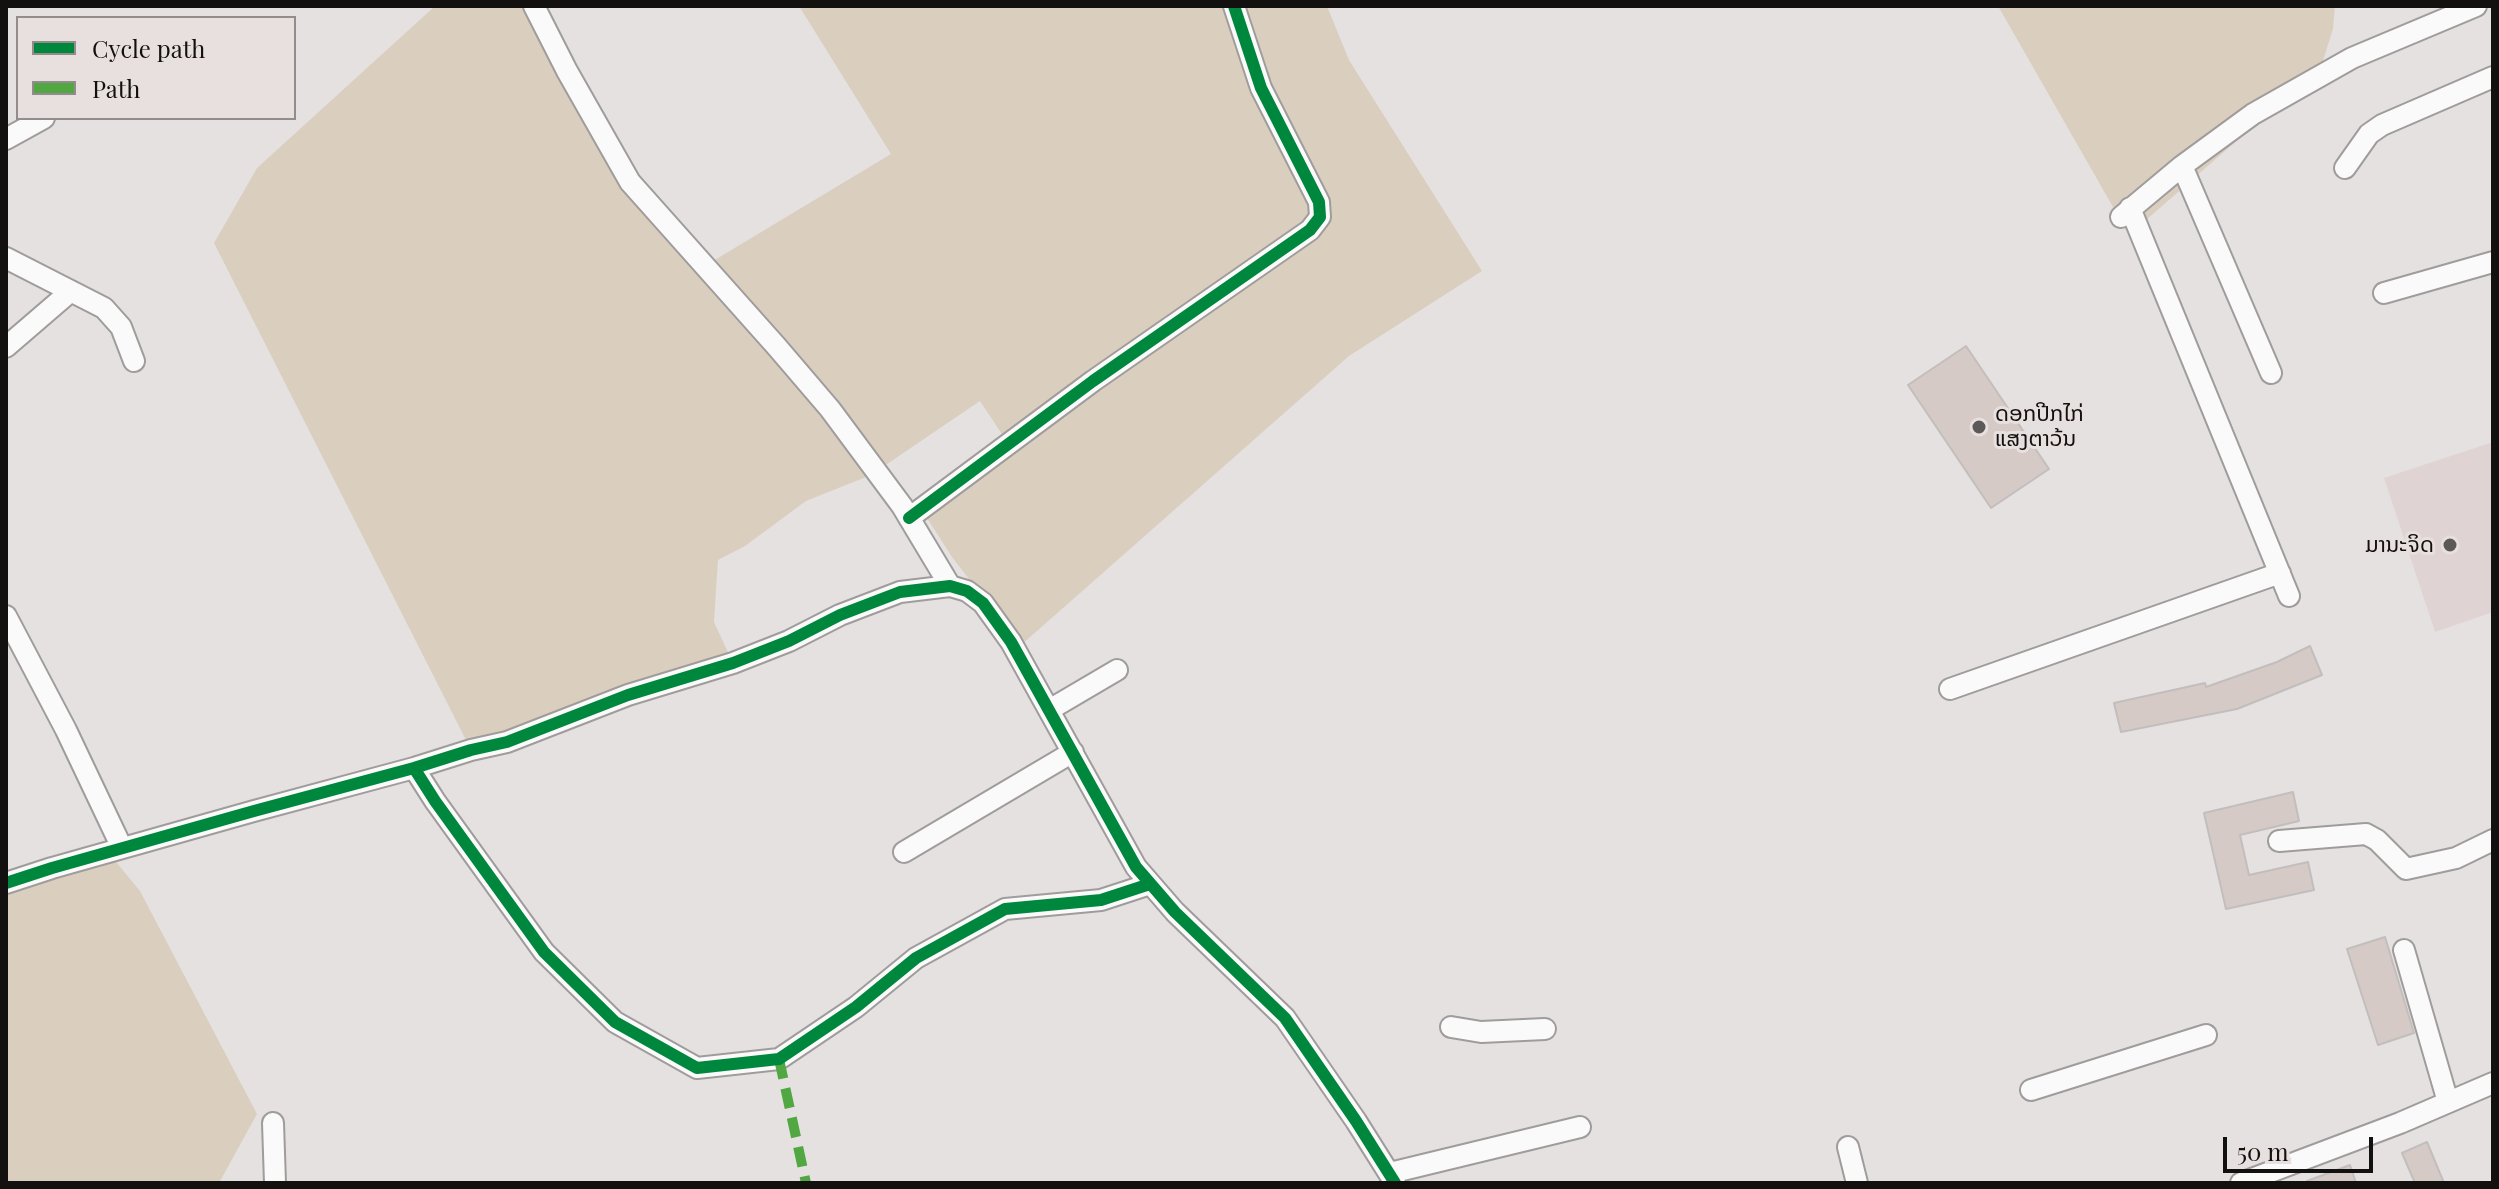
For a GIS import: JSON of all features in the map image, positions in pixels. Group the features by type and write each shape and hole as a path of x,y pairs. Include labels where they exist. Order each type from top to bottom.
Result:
{"street":[{"path":"534,6 630,182 830,409 902,506 950,586"},
{"path":"909,518 1093,381 1310,230 1320,217 1319,202 1261,88 1234,6"},
{"path":"2289,596 2125,213 2253,114 2352,58 2476,6"},
{"path":"2345,168 2369,134 2382,125 2493,77"},
{"path":"6,139 40,120"},
{"path":"2182,166 2271,373"},
{"path":"6,258 104,308 121,327 134,361"},
{"path":"2384,293 2493,262"},
{"path":"6,347 71,291"},
{"path":"1950,689 2280,573"},
{"path":"6,883 507,742 628,695 733,663 900,592 950,586 967,591 983,603 1011,642 1136,867 1175,912 1285,1018 1393,1178 1580,1127"},
{"path":"6,616 66,730 122,848"},
{"path":"1049,710 1117,670"},
{"path":"904,852 1073,752"},
{"path":"414,768 544,952 615,1022 697,1068 779,1059 856,1007 916,958 1005,909 1101,900 1150,884"},
{"path":"2279,841 2366,834 2377,840 2406,869 2456,858 2493,840"},
{"path":"2404,950 2448,1102"},
{"path":"1451,1027 1481,1032 1545,1029"},
{"path":"2031,1090 2206,1035"},
{"path":"2241,1183 2400,1123 2493,1083"},
{"path":"273,1123 275,1183"},
{"path":"1848,1147 1857,1183"}],"shaded area":[{"path":"435,6 538,6 632,182 708,264 891,154 799,6 1327,6 1349,60 1482,271 1349,356 1020,646 952,557 927,518 1011,448 980,401 871,475 806,501 745,546 718,560 714,622 733,663 471,750 214,243 257,168"},
{"path":"1998,6 2335,6 2333,29 2321,67 2129,235"},
{"name":"ມານະຈິດ","path":"2493,442 2493,612 2435,632 2384,478"},
{"path":"108,852 140,891 257,1114 219,1183 6,1183 6,883"}],"building":[{"name":"ດອກປີກໄກ່ ແສງຕາວ້ນ","path":"1966,346 2049,469 1991,508 1908,385"},
{"path":"2310,646 2322,675 2237,709 2121,732 2114,703 2205,683 2206,687 2277,662"},
{"path":"2293,792 2299,821 2240,835 2249,875 2308,862 2314,890 2226,909 2204,813"},
{"path":"2385,937 2414,1033 2378,1045 2347,949"},
{"path":"2427,1142 2444,1183 2415,1183 2402,1153"},
{"path":"2350,1165 2356,1183 2307,1181"}],"marked path":[{"path":"779,1059 806,1183"}],"cycle path":[{"path":"909,518 1093,381 1310,230 1320,217 1319,202 1261,88 1234,6"},
{"path":"6,883 507,742 628,695 733,663 900,592 950,586 967,591 983,603 1011,642 1136,867 1175,912 1285,1018 1395,1183"},
{"path":"414,768 544,952 615,1022 697,1068 779,1059 856,1007 916,958 1005,909 1101,900 1150,884"}],"place":[{"name":"ດອກປີກໄກ່ ແສງຕາວ້ນ","path":"1979,427"},
{"name":"ມານະຈິດ","path":"2450,545"}]}
